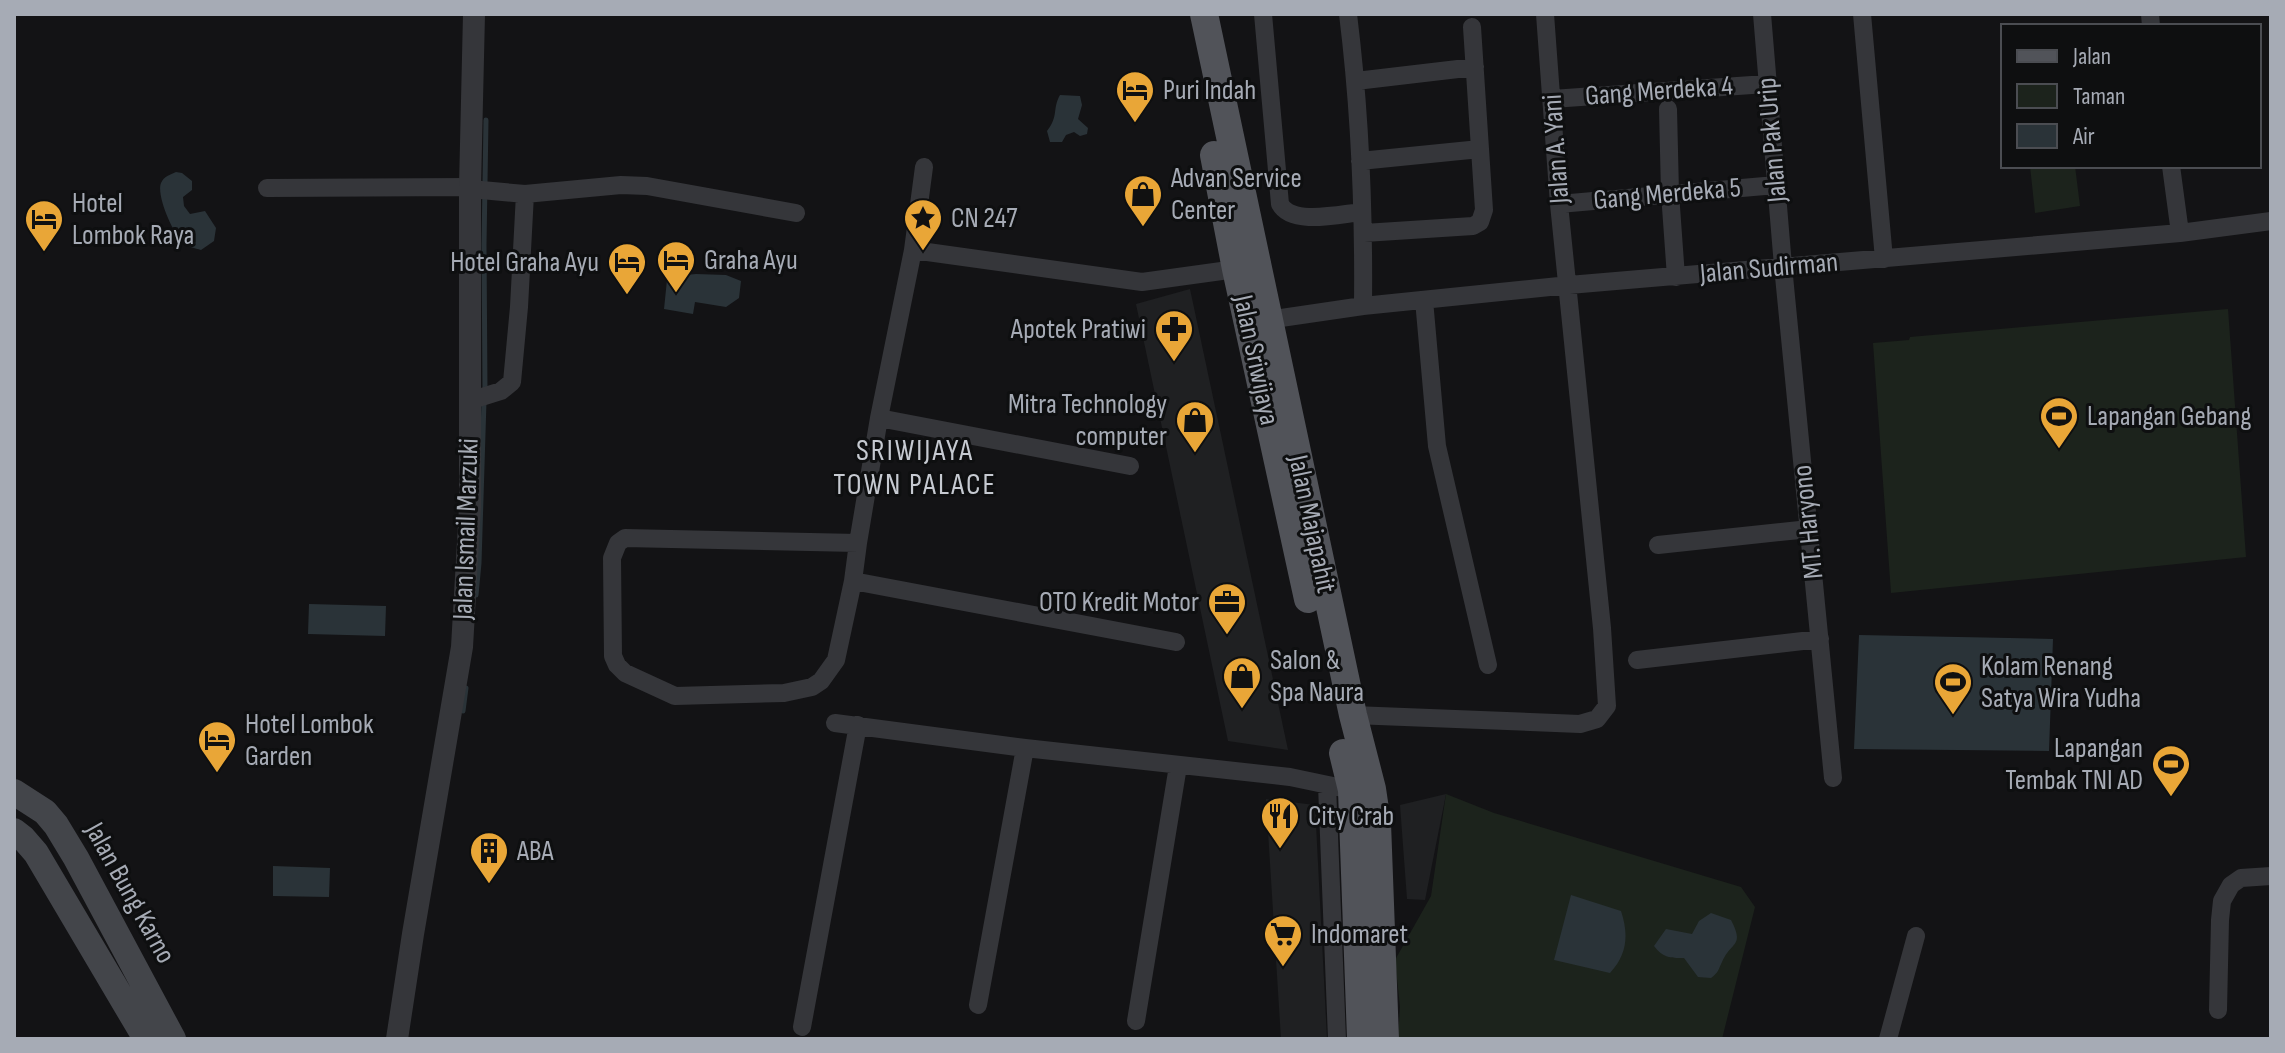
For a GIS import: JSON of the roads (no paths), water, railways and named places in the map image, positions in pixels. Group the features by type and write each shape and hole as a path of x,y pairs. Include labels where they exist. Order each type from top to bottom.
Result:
{"main road":[{"name":"Jalan Sriwijaya","path":"1184,14 1236,269 1299,510 1338,736 1361,1039"},
{"name":"Jalan Majapahit","path":"1204,14 1268,320 1299,510 1372,789 1377,823 1385,1039"},
{"name":"Jalan Bung Karno","path":"14,792 45,812 56,825 173,1039"},
{"path":"14,831 36,853 146,1039"},
{"path":"91,944 113,930"}],"street":[{"name":"Jalan Ismail Marzuki","path":"397,1039 462,647 474,399 474,14"},
{"path":"1263,14 1282,209 1293,216 1304,217 1362,212"},
{"path":"1348,14 1356,81 1364,233 1363,306"},
{"name":"Jalan A. Yani","path":"1353,715 1580,724 1597,719 1607,706 1602,628 1559,204 1545,14"},
{"name":"Jalan Pak Urip","path":"1762,14 1783,266"},
{"path":"1862,14 1884,259"},
{"path":"1364,233 1473,226 1480,222 1484,210 1472,27"},
{"path":"1356,81 1475,67"},
{"name":"Gang Merdeka 4","path":"1552,99 1766,84"},
{"path":"1668,109 1676,277"},
{"path":"1360,161 1480,149"},
{"path":"858,543 625,538 618,543 612,558 613,656 617,665 625,673 675,696 784,693 812,687 821,681 836,660 853,581 879,418 913,250 924,167"},
{"path":"2171,168 2180,233"},
{"path":"267,188 474,189 525,194 621,185 647,186 796,213"},
{"name":"Gang Merdeka 5","path":"1559,204 1776,185"},
{"path":"474,399 501,391 512,382 525,194"},
{"name":"Jalan Sudirman","path":"1268,320 1363,306 1569,285 2180,233 2271,221"},
{"path":"913,250 1142,282 1236,269"},
{"name":"MT. Haryono","path":"1783,266 1833,778"},
{"path":"1424,300 1437,446 1488,665"},
{"path":"879,418 1130,466"},
{"path":"1658,545 1809,529"},
{"path":"853,581 1176,642"},
{"path":"1637,660 1820,639"},
{"path":"835,723 1025,748 1290,777 1340,787 1337,1039"},
{"path":"802,1027 858,725"},
{"path":"978,1005 1025,748"},
{"path":"1136,1021 1178,766"},
{"path":"2218,1010 2222,901 2231,885 2241,878 2271,876"},
{"path":"1888,1039 1916,936"}],"water":[{"path":"1060,95 1080,96 1082,105 1078,119 1088,128 1087,134 1080,136 1074,132 1066,135 1062,142 1050,142 1047,131"},
{"path":"176,172 192,181 192,190 183,197 184,206 190,214 205,211 216,228 214,241 201,250 183,243 163,205 161,183 165,177"},
{"path":"696,274 726,275 741,281 739,298 726,307 695,302 693,314 664,309 667,280"},
{"path":"309,604 386,606 385,636 308,634"},
{"name":"Kolam Renang Satya Wira Yudha","path":"1859,635 2053,639 2049,751 1854,749"},
{"path":"273,866 330,868 329,897 273,896"},
{"path":"1571,895 1621,911 1625,944 1620,959 1610,973 1554,960"},
{"path":"1711,913 1731,920 1737,940 1711,978 1698,977 1684,958 1667,956 1654,946 1666,929 1692,934 1699,921"}],"waterway":[{"path":"485,391 486,120"},
{"path":"476,595 484,401"},
{"path":"463,711 466,688"}],"place":[{"name":"Puri Indah","path":"1135,124"},
{"name":"Advan Service Center","path":"1143,228"},
{"name":"CN 247","path":"923,252"},
{"name":"Hotel Lombok Raya","path":"44,253"},
{"name":"Graha Ayu","path":"676,294"},
{"name":"Hotel Graha Ayu","path":"627,296"},
{"name":"Apotek Pratiwi","path":"1174,363"},
{"name":"Lapangan Gebang","path":"2059,450"},
{"name":"Mitra Technology computer","path":"1195,454"},
{"name":"OTO Kredit Motor","path":"1227,636"},
{"name":"Salon & Spa Naura","path":"1242,710"},
{"name":"Kolam Renang Satya Wira Yudha","path":"1953,716"},
{"name":"Hotel Lombok Garden","path":"217,774"},
{"name":"Lapangan Tembak TNI AD","path":"2171,798"},
{"name":"City Crab","path":"1280,850"},
{"name":"ABA","path":"489,885"},
{"name":"Indomaret","path":"1283,968"}],"district":[{"name":"SRIWIJAYA TOWN PALACE","path":"915,468"}]}
